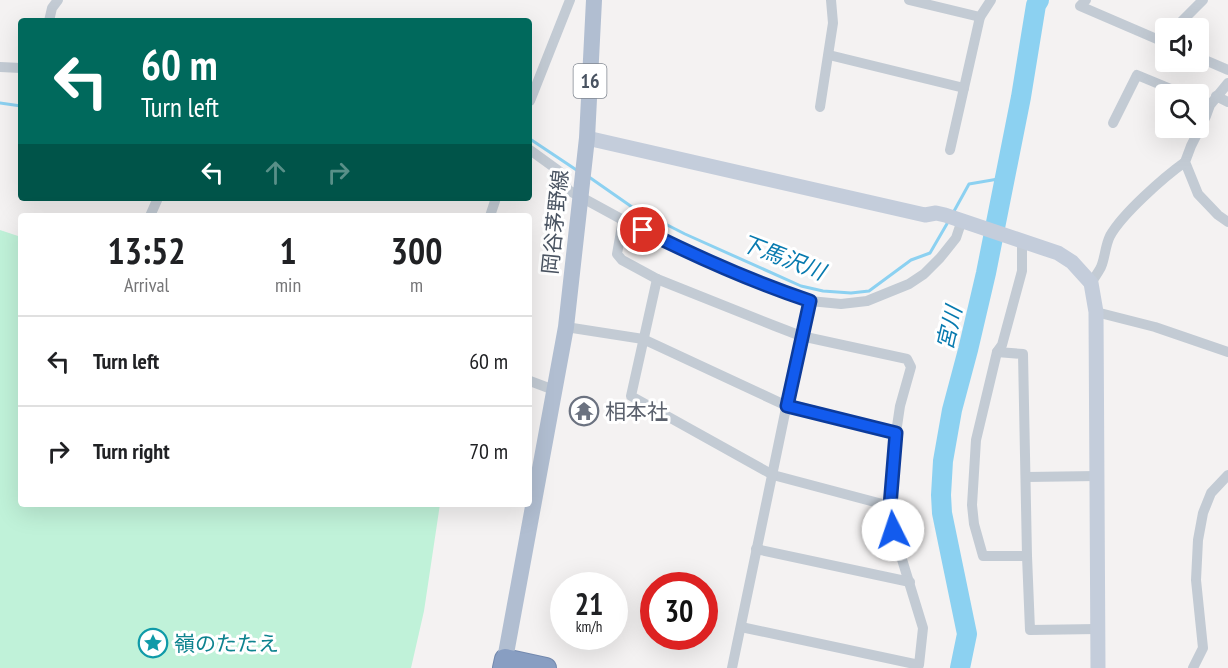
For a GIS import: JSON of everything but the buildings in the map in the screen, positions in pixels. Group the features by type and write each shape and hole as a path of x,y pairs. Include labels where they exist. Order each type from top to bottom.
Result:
{"highway":[{"path":"504,663 546,668"}],"main road":[{"name":"岡谷茅野線","path":"504,663 566,327 587,138 594,0"}],"street":[{"path":"50,18 52,8 58,0"},
{"path":"532,96 570,0"},
{"path":"820,107 833,23 831,0"},
{"path":"909,0 938,3 980,17"},
{"path":"950,150 980,17 991,0"},
{"path":"1086,0 1080,6 1155,37"},
{"path":"1185,18 1203,0"},
{"path":"829,55 964,88"},
{"path":"1209,62 1228,70"},
{"path":"0,67 18,68"},
{"path":"1113,123 1137,75 1159,84"},
{"path":"1090,283 1101,267 1112,232 1170,172 1185,162 1213,101 1228,83"},
{"path":"1209,101 1228,102"},
{"path":"587,138 926,215 936,213 1018,238 1058,253 1072,262 1090,283 1096,312 1098,668"},
{"path":"532,151 559,171 568,190 581,189 623,220 682,250 774,289 810,301 841,304 867,301 909,284 924,274 956,238 958,219"},
{"path":"1185,162 1198,194 1228,222"},
{"path":"623,220 617,254 622,260 657,279 801,336 907,359 911,368 900,406 890,506 893,530 923,628 919,665 741,627"},
{"path":"1018,238 1022,271 981,414 976,440 972,505 974,524 983,556 1027,556"},
{"path":"657,279 631,396 773,475 890,506"},
{"path":"732,668 810,301"},
{"path":"1096,312 1155,327 1228,352"},
{"path":"566,327 643,339 787,406 896,433"},
{"path":"997,352 1023,354 1030,630 1097,629"},
{"path":"532,382 554,390"},
{"path":"1193,668 1203,648 1196,580 1201,522 1211,493 1228,474"},
{"path":"1026,477 1097,476"},
{"path":"756,549 910,582"}],"green space":[{"path":"0,230 18,236 18,507 440,507 424,611 411,668 0,668"}],"waterway":[{"name":"宮川","path":"960,668 967,634 942,513 943,461 952,410 986,273 1021,97 1036,5 1039,0"},
{"name":"下馬沢川","path":"0,103 18,106"},
{"name":"下馬沢川","path":"532,140 578,171"},
{"name":"下馬沢川","path":"589,177 632,207 685,234 801,286 823,291 851,293 869,291 911,260 930,253 948,222"},
{"name":"下馬沢川","path":"953,213 969,184 1004,178"}],"place":[{"name":"相本社","path":"584,411"},
{"name":"嶺のたたえ","path":"153,643"}],"route":[{"path":"643,230 682,250 774,289 810,301 787,406 896,433 890,506 893,530"}]}
